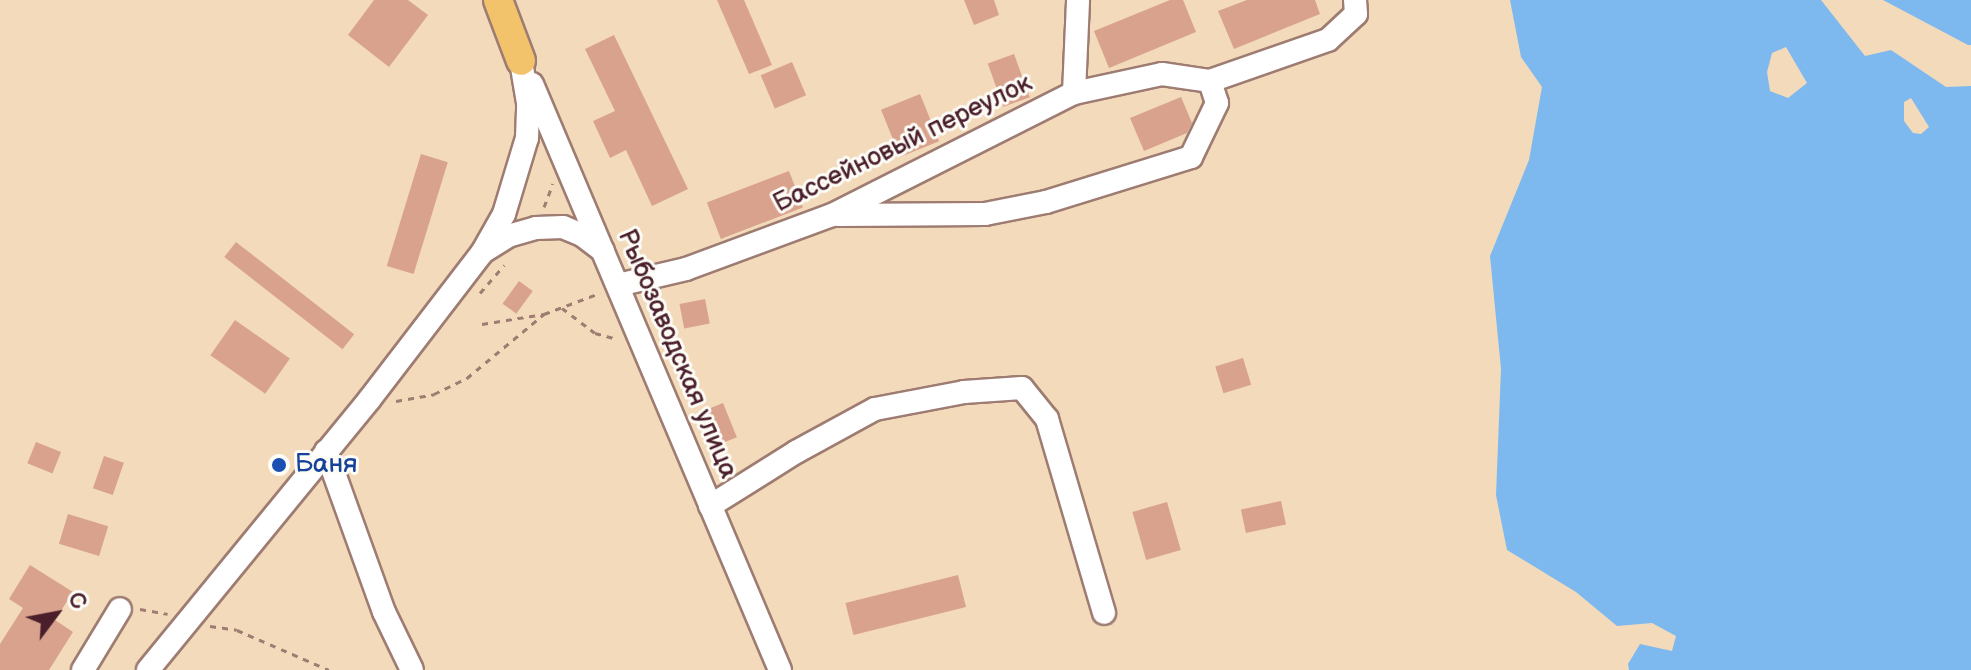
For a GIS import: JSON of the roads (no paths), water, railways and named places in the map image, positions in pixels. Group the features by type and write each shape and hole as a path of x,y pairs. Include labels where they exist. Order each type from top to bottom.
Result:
{"main road":[{"path":"498,0 521,61"}],"street":[{"name":"Бассейновый переулок","path":"1074,93 1078,0"},
{"name":"Бассейновый переулок","path":"618,285 686,269 832,215 1074,93 1162,74 1210,81 1328,40 1356,14 1355,0"},
{"name":"Рыбозаводская улица","path":"521,61 780,670"},
{"path":"148,670 174,624 326,451 482,253 504,214 527,138 528,103 521,61"},
{"path":"832,215 985,214 1046,202 1191,157 1217,103 1210,81"},
{"path":"482,253 508,236 536,228 563,227 604,251"},
{"path":"710,506 796,452 875,409 964,392 1022,388 1047,419 1104,613"},
{"path":"326,451 384,612 412,670"},
{"path":"85,669 120,609"}],"water":[{"path":"1510,0 1821,0 1865,56 1891,50 1946,87 1971,86 1971,670 1629,670 1628,664 1640,644 1672,651 1676,636 1652,623 1617,626 1576,592 1507,550 1496,495 1501,369 1490,256 1529,160 1542,87 1521,57","holes":["1786,47 1807,83 1788,98 1770,91 1767,72 1772,53","1911,98 1929,127 1921,134 1913,133 1904,121 1904,102"]},
{"path":"1883,0 1971,0 1971,45 1968,45"}],"place":[{"name":"Баня","path":"279,465"}]}
